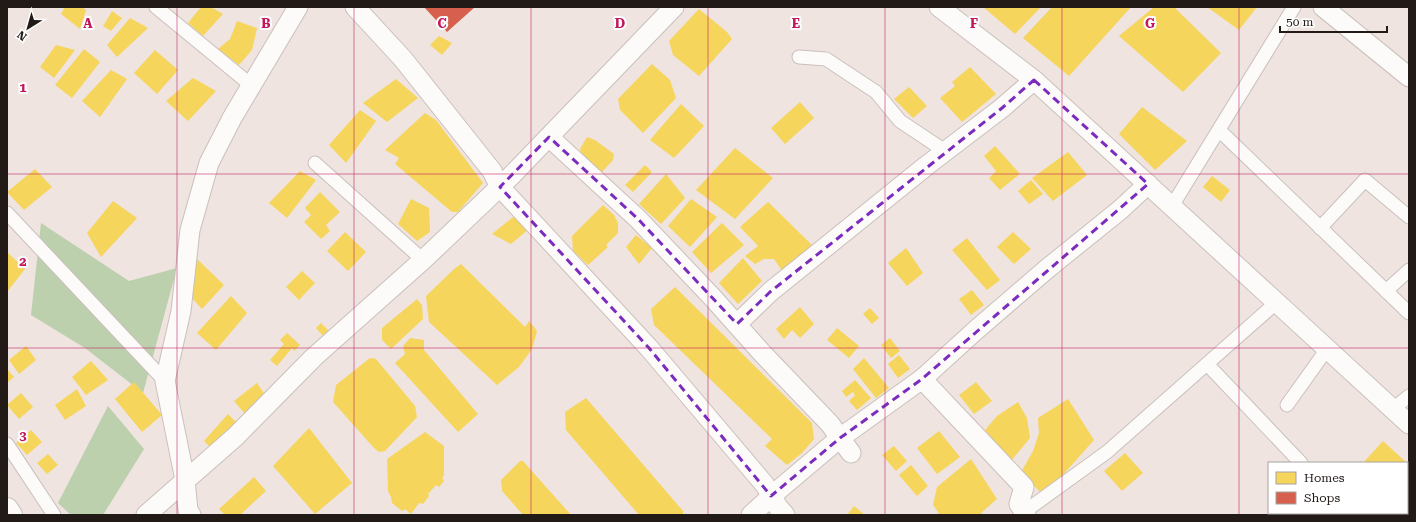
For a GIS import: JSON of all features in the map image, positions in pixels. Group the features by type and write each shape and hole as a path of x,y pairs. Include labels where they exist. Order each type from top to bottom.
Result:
{"highway":[{"path":"7,509 10,515"}],"street":[{"path":"156,7 252,86"},
{"path":"191,515 188,510 186,480 165,381 181,311 190,230 209,163 232,118 298,7"},
{"path":"356,7 408,65 492,171 500,187 649,348 765,485 785,515"},
{"path":"146,515 235,437 314,357 422,260 500,187 674,7"},
{"path":"938,7 1034,80 1409,424"},
{"path":"1172,206 1294,7"},
{"path":"1323,7 1409,76"},
{"path":"799,56 826,59 876,92 900,121 945,150"},
{"path":"737,324 770,292 945,150 1002,108 1034,80"},
{"path":"1219,130 1409,313"},
{"path":"549,137 638,219 830,424 851,453"},
{"path":"315,163 422,260"},
{"path":"1320,228 1365,180 1409,217"},
{"path":"751,515 840,438 922,379 976,330 1048,268 1120,210 1148,184"},
{"path":"7,213 165,381"},
{"path":"1386,291 1409,270"},
{"path":"922,379 1024,487 1019,504 1025,514 1107,452 1277,302"},
{"path":"1287,405 1327,349"},
{"path":"1207,364 1300,462"},
{"path":"1392,409 1409,396"},
{"path":"7,444 54,515"}],"highlighted area":[{"path":"1034,80 1148,184 922,379 840,438 771,496 649,348 500,187 549,137 638,219 737,324 770,292 1002,108"}],"green space":[{"path":"41,223 129,281 177,268 143,393 85,348 31,315"},
{"path":"108,406 144,449 103,515 71,515 58,503"}],"building: Homes":[{"path":"65,7 82,7 86,10 80,29 61,14"},
{"path":"201,7 211,7 223,14 203,36 188,23"},
{"path":"983,7 1041,7 1015,34"},
{"path":"1052,7 1131,7 1069,76 1023,38"},
{"path":"1154,7 1174,7 1221,53 1183,92 1119,36"},
{"path":"1207,7 1257,7 1239,30"},
{"path":"699,9 727,32 732,39 699,76 673,55 669,41"},
{"path":"112,11 122,18 111,31 103,26"},
{"path":"130,18 148,28 117,57 107,45"},
{"path":"237,21 257,28 252,50 239,65 218,49 230,39"},
{"path":"439,36 452,43 442,55 430,45"},
{"path":"56,45 75,50 54,78 40,67"},
{"path":"84,49 100,62 72,98 55,85"},
{"path":"155,50 178,70 157,94 134,73"},
{"path":"652,64 670,80 676,98 643,133 620,110 618,99"},
{"path":"970,67 996,94 962,122 940,98 955,86 952,82"},
{"path":"111,70 127,79 100,117 82,101"},
{"path":"193,78 216,91 188,121 166,101"},
{"path":"396,79 418,98 387,122 363,103"},
{"path":"909,87 927,106 913,118 894,99"},
{"path":"800,102 814,118 785,144 771,128"},
{"path":"681,104 704,126 674,158 650,140"},
{"path":"1142,107 1187,141 1155,170 1119,134"},
{"path":"360,110 376,121 346,163 329,145"},
{"path":"425,113 436,120 483,183 458,212 452,212 395,164 399,158 385,150"},
{"path":"587,137 595,140 614,154 613,160 601,173 581,154 580,149"},
{"path":"995,146 1020,174 1000,190 989,178 996,171 984,156"},
{"path":"735,148 773,178 735,219 696,190"},
{"path":"1068,152 1087,175 1053,201 1032,178"},
{"path":"645,165 652,172 633,192 625,185"},
{"path":"35,169 52,187 24,210 7,192"},
{"path":"300,171 316,180 287,218 269,203"},
{"path":"666,174 685,198 661,224 639,204"},
{"path":"1212,176 1230,190 1221,202 1203,187"},
{"path":"1031,180 1043,194 1029,204 1018,191"},
{"path":"320,192 340,212 326,225 330,231 321,239 304,222 311,215 305,208"},
{"path":"411,199 429,208 430,232 417,241 398,224"},
{"path":"691,199 717,217 690,247 668,226"},
{"path":"113,201 137,218 101,257 87,233"},
{"path":"768,202 812,245 783,272 774,259 764,259 755,264 745,256 758,246 740,227"},
{"path":"603,205 614,215 618,223 618,233 606,245 608,247 588,265 573,251 572,236"},
{"path":"517,214 529,229 511,244 492,234"},
{"path":"722,223 744,245 711,273 692,252"},
{"path":"345,232 366,252 348,271 327,251"},
{"path":"1013,232 1031,249 1014,264 997,247"},
{"path":"636,235 652,248 639,264 626,247"},
{"path":"967,238 1000,280 987,290 952,250"},
{"path":"906,248 923,273 907,286 888,263"},
{"path":"7,252 25,269 7,292"},
{"path":"743,258 762,281 738,304 719,283"},
{"path":"197,259 224,285 202,309 187,293 186,276"},
{"path":"461,264 525,327 529,321 537,331 532,349 519,367 497,385 429,322 426,296"},
{"path":"302,271 315,283 299,300 286,287"},
{"path":"675,287 812,423 814,439 802,453 787,465 765,446 772,439 654,325 651,309"},
{"path":"972,290 984,305 971,315 959,299"},
{"path":"231,296 247,313 216,350 197,333"},
{"path":"417,299 422,305 423,319 391,349 382,340 382,328"},
{"path":"800,307 814,324 800,338 792,330 784,339 776,329"},
{"path":"870,308 879,318 872,324 863,314"},
{"path":"321,323 329,331 323,336 316,328"},
{"path":"837,328 859,346 849,358 827,340"},
{"path":"287,333 300,345 294,351 292,348 277,366 270,360 284,344 280,340"},
{"path":"410,338 424,340 424,350 478,414 458,432 395,363 405,354 403,346"},
{"path":"890,338 900,351 891,358 881,345"},
{"path":"26,346 36,360 19,374 9,360"},
{"path":"899,355 910,369 898,378 888,364"},
{"path":"370,358 376,359 415,406 417,417 385,451 379,452 333,402 336,385"},
{"path":"864,358 889,388 876,398 853,369"},
{"path":"91,361 108,380 86,395 72,377"},
{"path":"7,369 14,377 7,383"},
{"path":"855,380 871,398 857,410 849,401 855,395 853,392 846,397 842,391"},
{"path":"134,382 162,415 142,432 115,399"},
{"path":"976,382 992,401 974,414 959,395"},
{"path":"257,383 268,399 246,415 234,401"},
{"path":"77,389 86,406 65,420 55,405"},
{"path":"21,393 33,407 19,419 7,405"},
{"path":"586,398 683,511 683,515 639,515 566,430 565,412"},
{"path":"1068,399 1094,440 1044,496 1021,472 1033,451 1039,433 1038,418"},
{"path":"1018,402 1027,418 1030,438 1010,462 985,430 997,416"},
{"path":"228,414 237,423 213,450 204,441"},
{"path":"309,428 352,483 315,514 273,466"},
{"path":"31,430 42,442 27,455 16,443"},
{"path":"939,431 960,457 937,474 917,448"},
{"path":"425,432 444,446 444,475 442,478 444,481 439,487 436,485 428,494 429,496 423,504 419,503 411,514 405,509 402,511 392,503 388,491 387,459"},
{"path":"1383,441 1406,462 1364,462"},
{"path":"894,446 907,461 896,471 882,455"},
{"path":"1125,453 1143,473 1122,491 1104,471"},
{"path":"48,454 58,465 47,474 37,463"},
{"path":"971,459 997,499 981,513 984,515 940,515 933,505 937,487"},
{"path":"520,461 523,461 571,515 523,515 502,491 501,480"},
{"path":"911,465 928,486 917,496 899,475"},
{"path":"254,477 266,491 240,515 225,515 219,509"},
{"path":"854,506 865,515 847,515"}],"building: Shops":[{"path":"424,7 475,7 447,32"}]}
